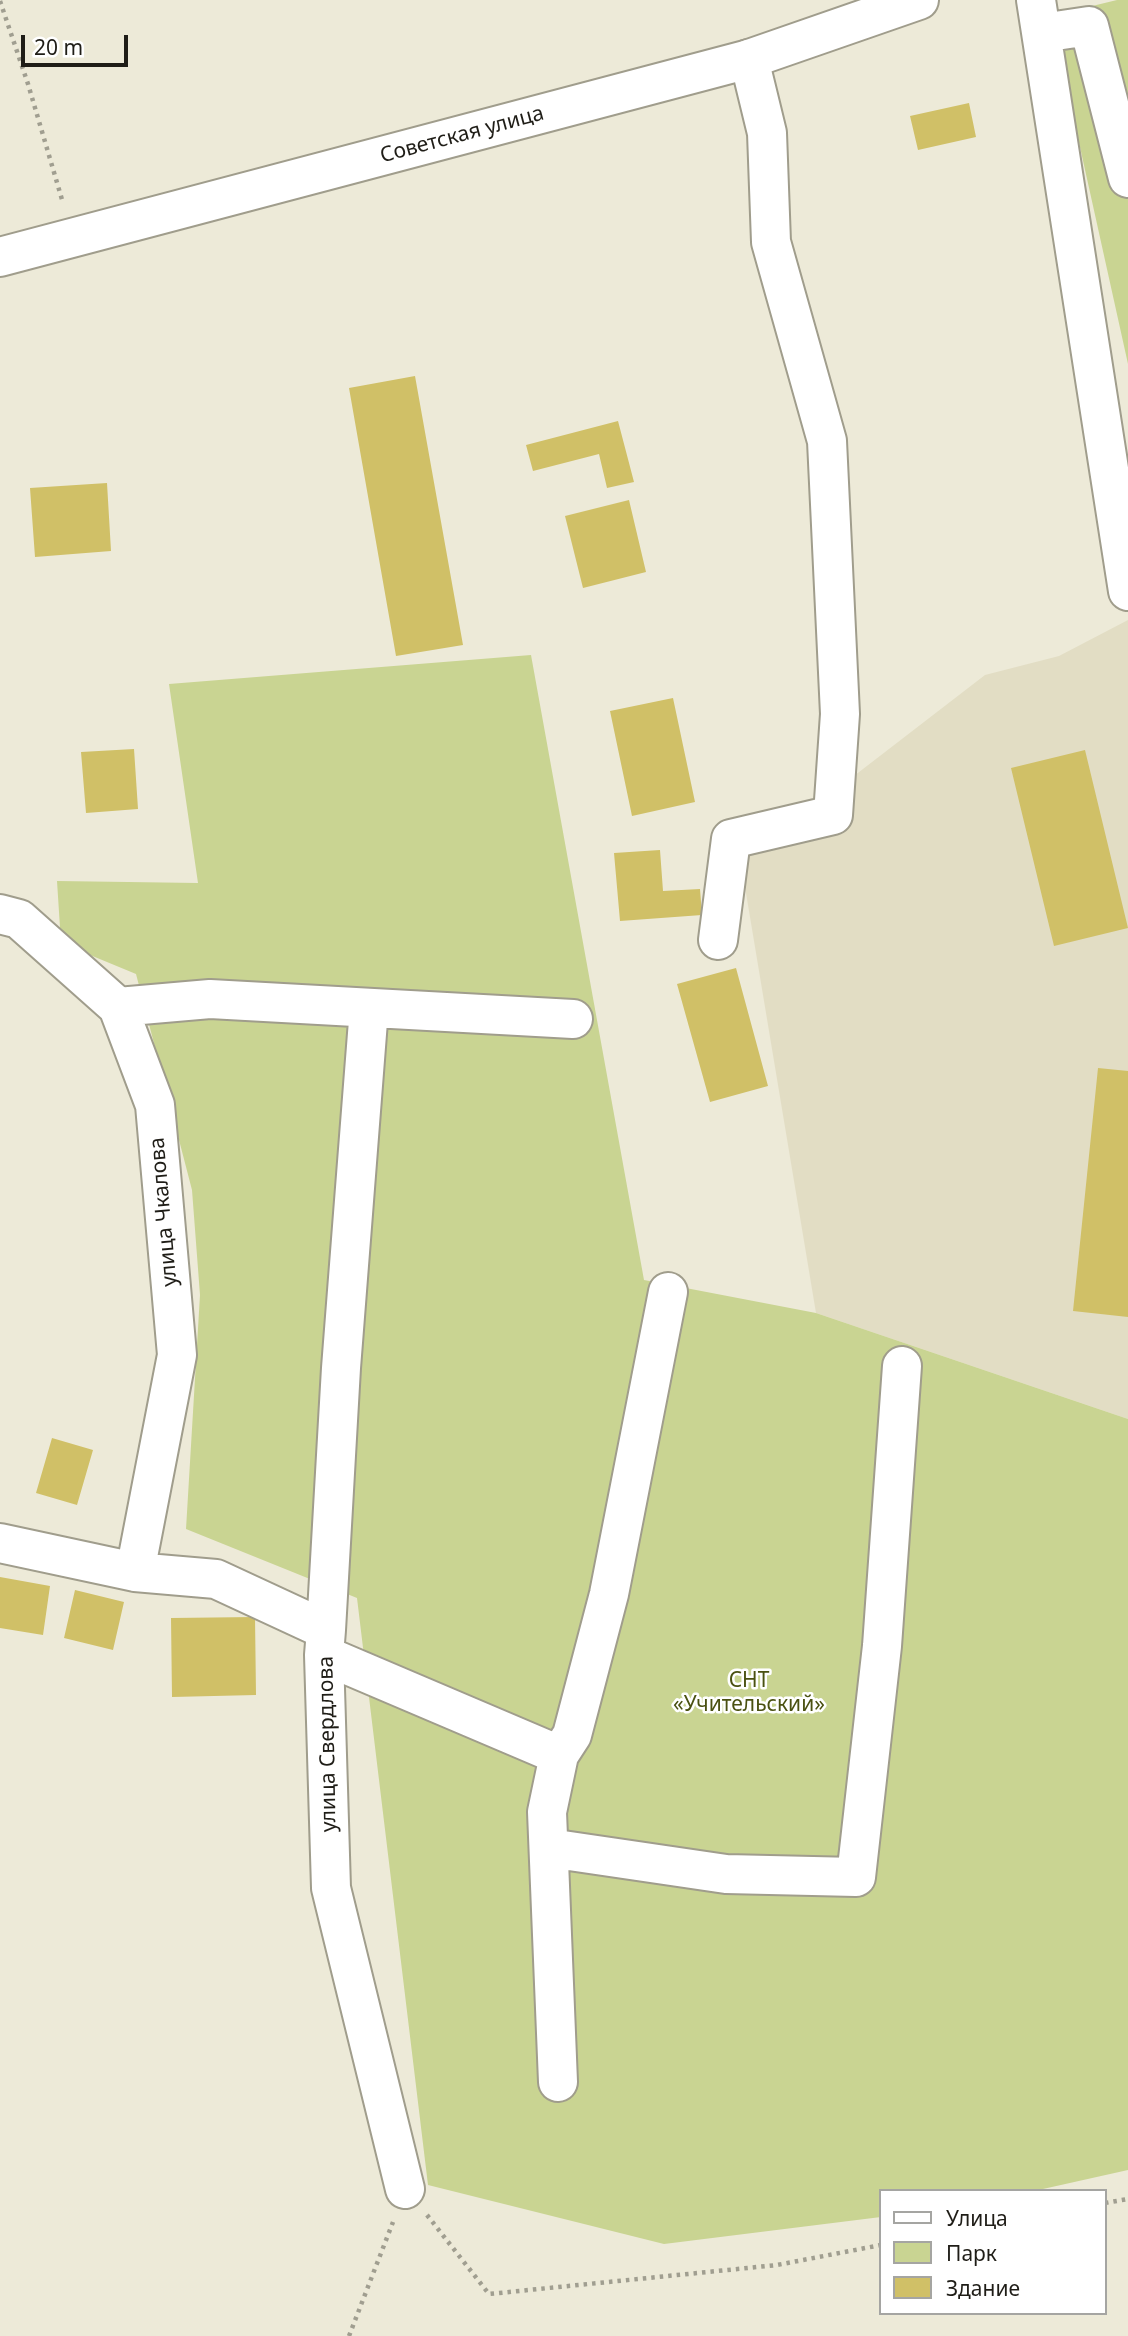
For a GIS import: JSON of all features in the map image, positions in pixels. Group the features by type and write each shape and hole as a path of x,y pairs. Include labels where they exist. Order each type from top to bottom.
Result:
{"street":[{"name":"Советская улица","path":"0,257 749,60 919,0"},
{"path":"1128,178 1090,26 1039,17 1128,591"},
{"path":"718,940 731,839 833,815 840,713 827,441 771,242 767,133 749,60"},
{"name":"улица Чкалова","path":"0,914 19,919 118,1007 155,1105 177,1355 135,1572"},
{"path":"118,1007 210,999 573,1019"},
{"path":"369,1008 341,1368 325,1643 559,1755"},
{"path":"558,2082 547,1812 559,1755 572,1735 609,1594 668,1292"},
{"path":"549,1848 726,1874 856,1877 882,1646 902,1366"},
{"name":"улица Свердлова","path":"0,1543 135,1572 216,1579 325,1643 331,1888 405,2189"}],"path":[{"path":"0,1 29,84 74,237"},
{"path":"405,2189 489,2294 777,2265 880,2245"},
{"path":"349,2336 405,2189"},
{"path":"1107,2203 1128,2199"}],"shaded area":[{"path":"1128,620 1128,1419 816,1313 741,863 985,675 1059,656"}],"green space":[{"path":"1117,0 1128,0 1128,364 1051,16"},
{"name":"СНТ «Учительский»","path":"531,655 644,1280 816,1313 1128,1419 1128,2170 1043,2189 880,2189 880,2217 664,2244 428,2185 357,1598 186,1529 200,1295 192,1190 136,974 61,943 57,881 198,883 169,684"}],"building":[{"path":"969,103 976,137 918,150 910,116"},
{"path":"415,376 463,645 396,656 349,388"},
{"path":"618,421 634,482 607,488 599,454 533,471 526,445"},
{"path":"107,483 111,551 35,557 30,488"},
{"path":"629,500 646,572 583,588 565,516"},
{"path":"673,698 695,802 632,816 610,711"},
{"path":"134,749 138,809 86,813 81,752"},
{"path":"1085,750 1128,928 1054,946 1011,768"},
{"path":"660,850 663,891 700,889 702,915 620,921 614,853"},
{"path":"736,968 768,1086 710,1102 677,984"},
{"path":"1098,1068 1128,1071 1128,1317 1073,1311"},
{"path":"52,1438 93,1450 77,1505 36,1493"},
{"path":"0,1577 50,1586 43,1635 0,1628"},
{"path":"75,1590 124,1602 113,1650 64,1638"},
{"path":"255,1617 256,1695 172,1697 171,1618"}]}
